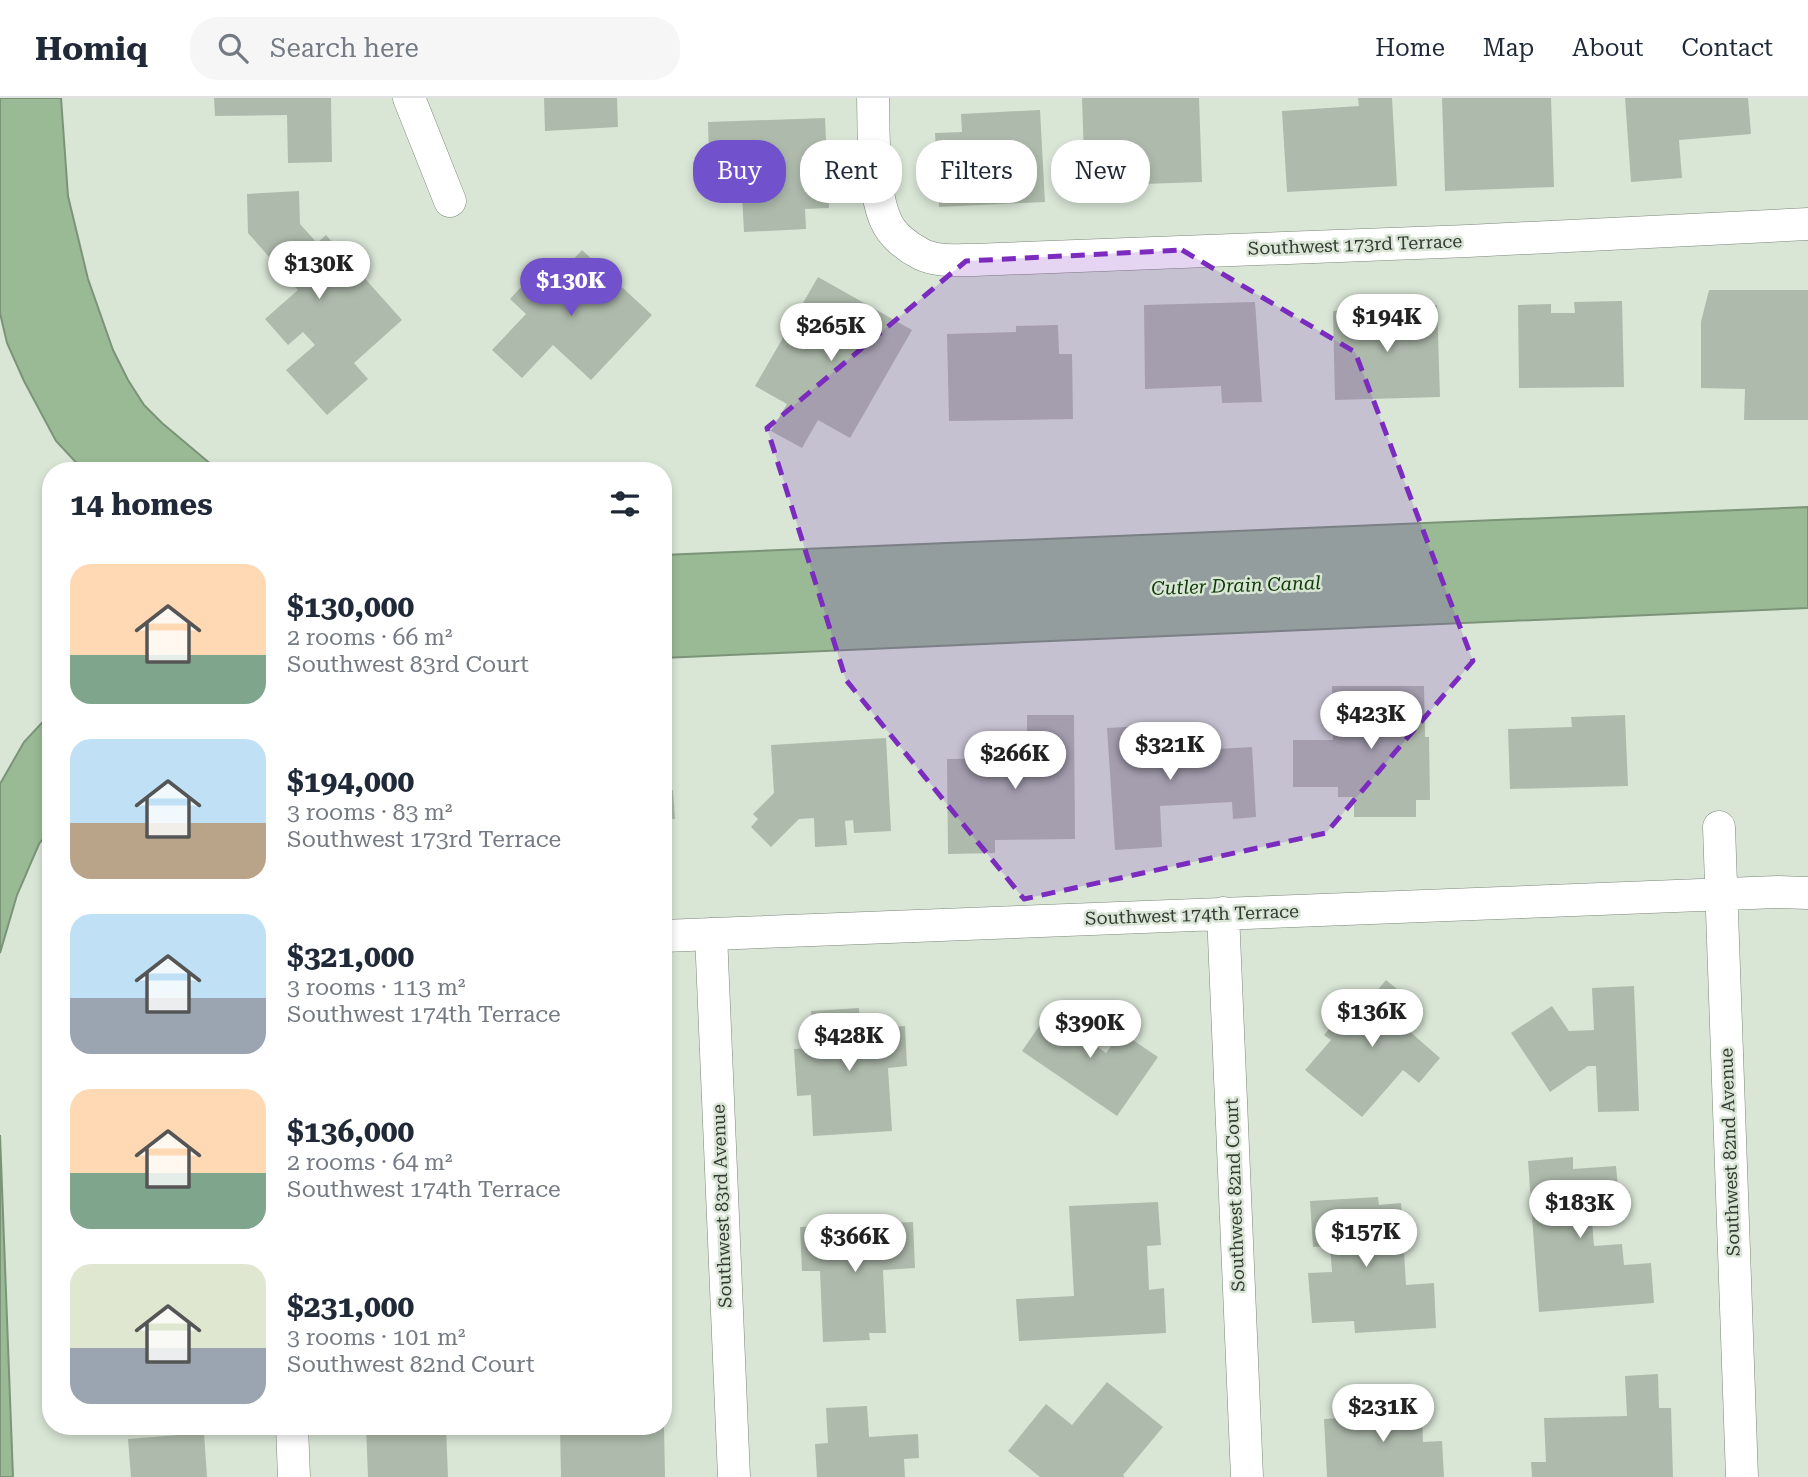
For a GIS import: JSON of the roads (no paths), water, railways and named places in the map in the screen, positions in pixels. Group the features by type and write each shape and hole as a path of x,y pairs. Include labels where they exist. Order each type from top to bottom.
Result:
{"street":[{"path":"409,98 450,201"},
{"name":"Southwest 173rd Terrace","path":"873,98 876,173 885,220 892,232 905,244 922,255 946,260 1440,242 1808,224"},
{"name":"Southwest 82nd Avenue","path":"1719,827 1742,1477"},
{"name":"Southwest 174th Terrace","path":"672,936 1808,892"},
{"name":"Southwest 82nd Court","path":"1223,913 1247,1477"},
{"name":"Southwest 83rd Avenue","path":"711,934 734,1477"},
{"path":"292,1435 294,1477"}],"water":[{"path":"0,98 61,98 68,196 88,279 113,350 144,405 208,462 76,462 56,441 24,381 7,343 0,313"},
{"name":"Cutler Drain Canal","path":"1808,507 1808,608 672,658 672,555"},
{"path":"42,723 42,840 17,895 0,953 0,784 24,742"},
{"path":"0,1135 13,1477 0,1477"}]}
